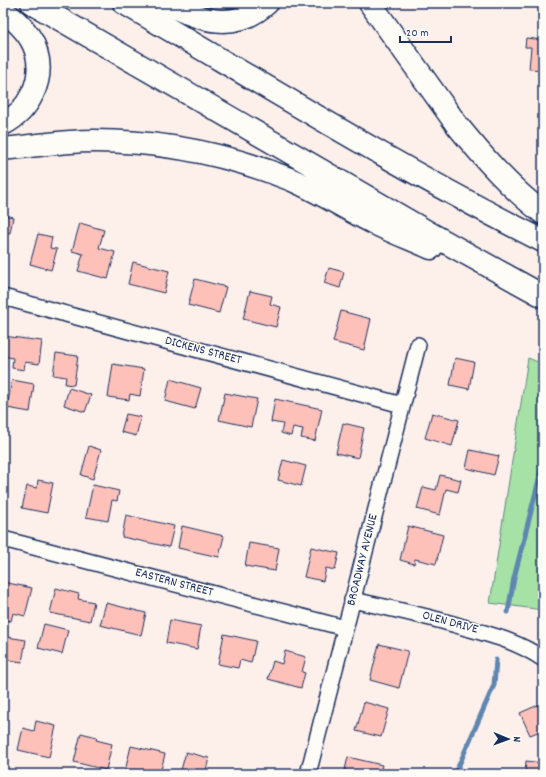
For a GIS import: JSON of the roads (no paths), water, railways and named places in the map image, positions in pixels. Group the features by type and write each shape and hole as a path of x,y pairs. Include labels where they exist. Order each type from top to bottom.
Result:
{"highway":[{"path":"32,3 431,234 541,295"},
{"path":"124,3 414,172 543,241"},
{"path":"165,3 204,19 222,22 244,18 267,3"},
{"path":"370,3 465,135 488,162 543,213"},
{"path":"3,11 20,25 32,42 36,51 38,74 36,86 25,106 17,115 3,124"},
{"path":"3,149 73,142 116,141 164,146 230,160 271,172 309,188 378,225 541,295"}],"street":[{"name":"DICKENS STREET","path":"3,297 402,405"},
{"name":"BROADWAY AVENUE","path":"308,774 418,345"},
{"name":"EASTERN STREET","path":"3,539 345,628"},
{"name":"OLEN DRIVE","path":"352,600 426,617 494,635 518,644 543,659"}],"waterway":[{"path":"508,612 514,578 543,464"},
{"path":"455,774 494,685 496,660"}]}
